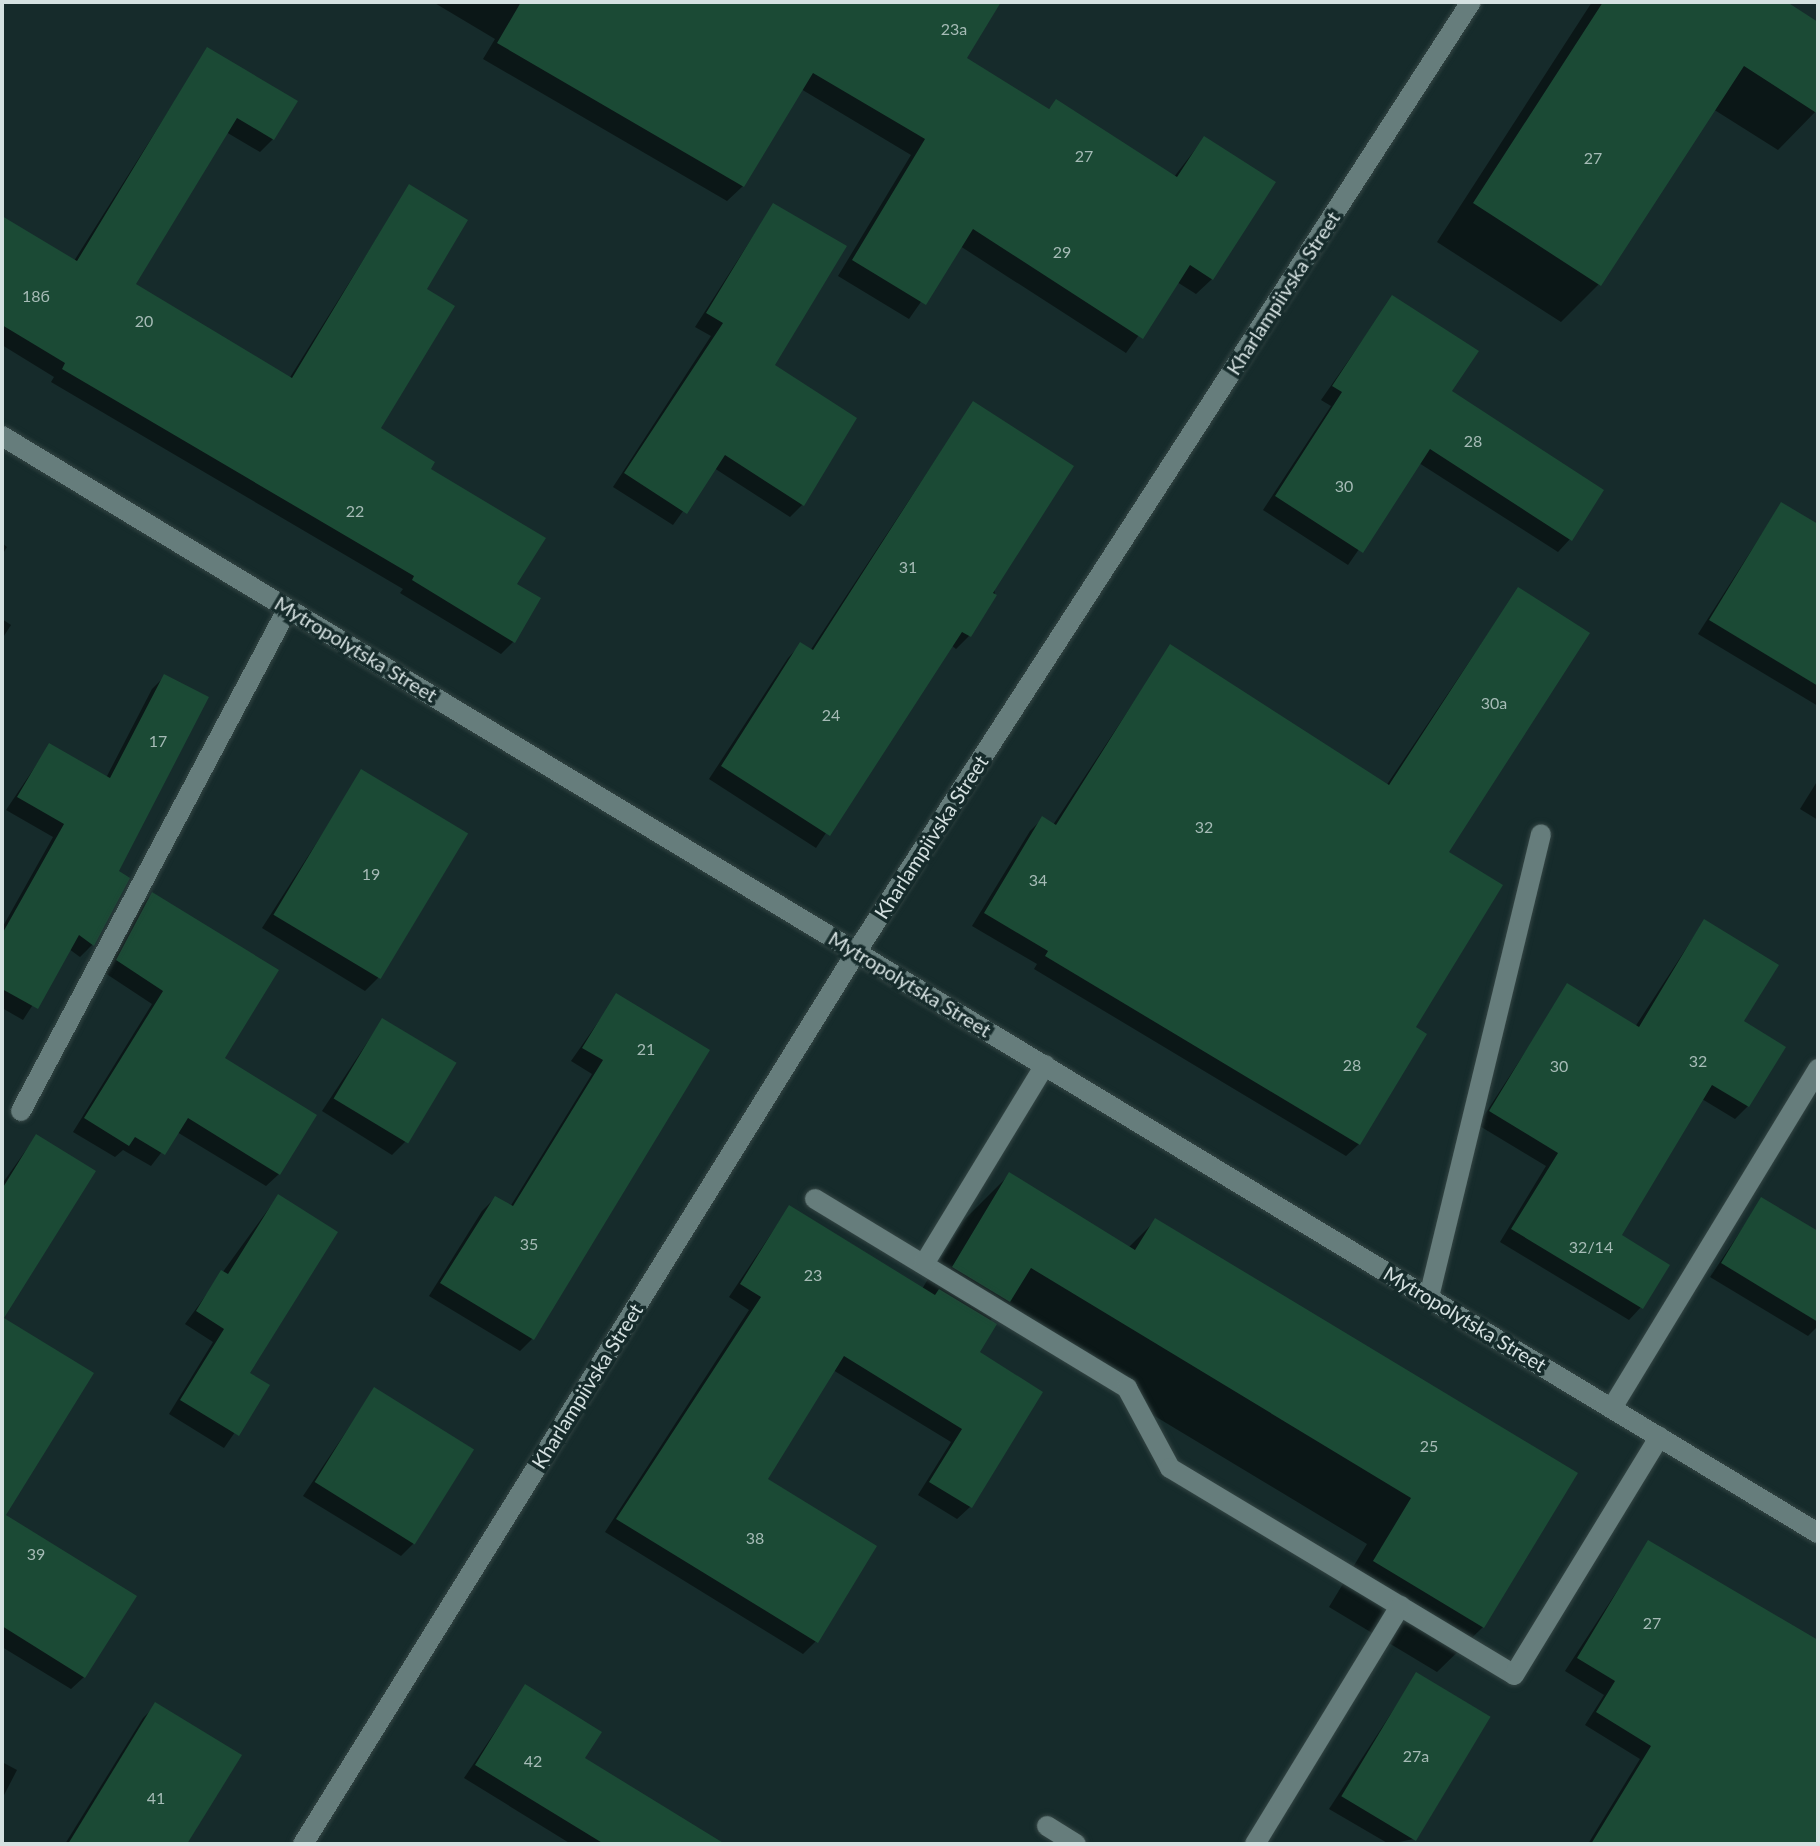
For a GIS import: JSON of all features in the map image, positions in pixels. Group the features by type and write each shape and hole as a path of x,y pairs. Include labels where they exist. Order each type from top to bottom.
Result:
{"street":[{"name":"Kharlampiivska Street","path":"303,1844 857,951 1471,2"},
{"name":"Mytropolytska Street","path":"2,436 1818,1533"},
{"path":"21,1111 288,608"},
{"path":"1429,1297 1541,834"},
{"path":"924,1264 1045,1065"},
{"path":"1612,1408 1818,1069"},
{"path":"815,1199 1127,1388 1170,1468 1514,1675 1659,1437"},
{"path":"1255,1844 1400,1606"},
{"path":"1047,1826 1076,1844"}],"building":[{"path":"521,2 1001,2 967,58 1049,109 1056,99 1177,177 1204,136 1276,182 1213,280 1190,265 1143,339 973,229 926,305 852,260 925,139 813,73 744,187 497,43"},
{"path":"1603,2 1787,2 1818,22 1818,114 1744,66 1601,286 1473,203"},
{"path":"207,47 298,101 274,140 237,118 136,284 292,378 409,184 468,220 427,289 455,306 381,428 435,462 431,469 546,538 517,584 541,598 515,643 412,580 414,576 62,369 65,363 2,325 2,216 77,261"},
{"path":"773,203 847,246 775,365 857,418 804,506 725,455 687,514 624,473 723,323 706,313"},
{"path":"1392,295 1479,351 1452,391 1604,490 1572,541 1430,449 1363,553 1275,496 1342,392 1332,386"},
{"path":"973,401 1074,466 993,593 997,595 971,637 962,632 830,836 721,766 800,642 813,650"},
{"path":"1781,502 1818,524 1818,686 1709,620"},
{"path":"1518,587 1590,633 1449,852 1503,885 1416,1027 1427,1034 1360,1145 1045,956 1048,951 984,913 1042,816 1056,825 1170,644 1389,785"},
{"path":"164,674 209,697 119,871 130,878 94,946 79,935 38,1009 2,989 2,934 64,824 17,797 49,743 110,778"},
{"path":"361,769 468,833 381,979 273,915"},
{"path":"152,892 279,970 225,1058 317,1115 280,1175 188,1118 165,1155 135,1137 129,1146 84,1118 163,991 116,960"},
{"path":"1704,919 1779,965 1744,1021 1786,1047 1749,1107 1712,1085 1622,1235 1670,1265 1643,1309 1511,1229 1558,1153 1489,1111 1567,983 1639,1027"},
{"path":"616,993 710,1050 534,1340 440,1283 495,1196 513,1206 603,1060 582,1048"},
{"path":"382,1018 457,1063 408,1143 334,1099"},
{"path":"36,1134 96,1171 4,1318 94,1373 6,1515 137,1596 85,1678 2,1626 2,1189"},
{"path":"1009,1172 1135,1250 1155,1218 1578,1473 1484,1628 1373,1561 1411,1498 1031,1268 1010,1302 952,1267"},
{"path":"278,1194 338,1232 250,1373 270,1385 239,1436 180,1400 224,1329 196,1311 221,1270 228,1274"},
{"path":"1761,1197 1818,1231 1818,1322 1721,1263"},
{"path":"789,1205 935,1295 939,1289 997,1324 980,1352 1043,1392 972,1508 929,1482 962,1429 844,1356 768,1479 877,1546 818,1643 616,1519 761,1297 740,1284"},
{"path":"374,1387 474,1450 415,1545 315,1482"},
{"path":"1648,1540 1818,1640 1818,1844 1591,1844 1651,1746 1596,1712 1615,1681 1577,1658"},
{"path":"1416,1672 1491,1717 1416,1841 1341,1796"},
{"path":"525,1684 602,1732 585,1758 725,1844 604,1844 475,1765"},
{"path":"155,1702 242,1755 187,1844 68,1844"}]}
